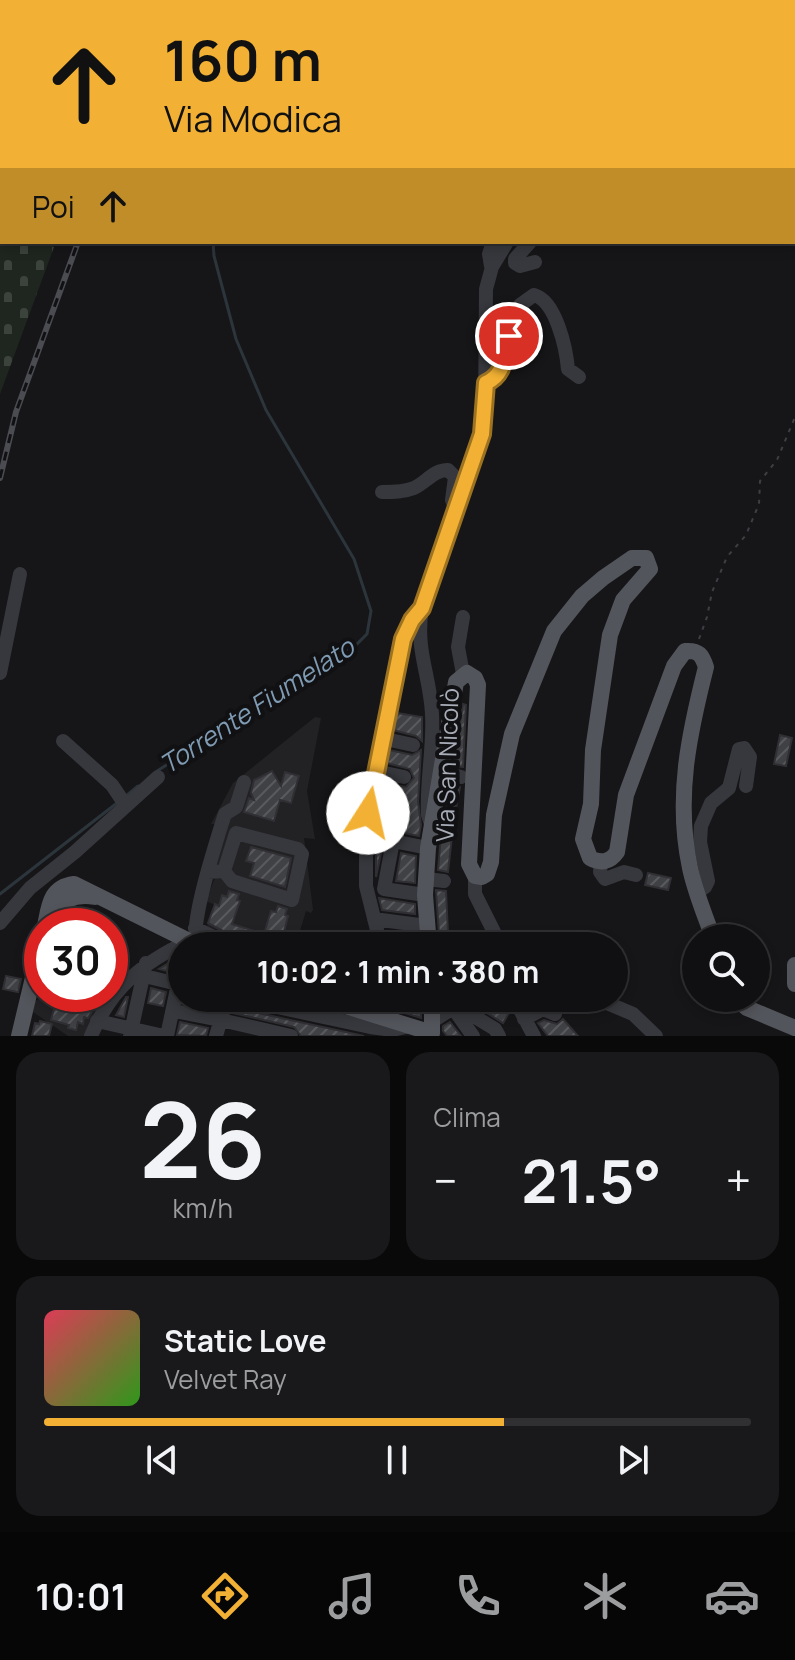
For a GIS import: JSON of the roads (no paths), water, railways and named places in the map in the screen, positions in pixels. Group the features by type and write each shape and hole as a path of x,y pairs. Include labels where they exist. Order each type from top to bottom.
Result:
{"main road":[{"name":"Via San Nicolò","path":"428,932 425,887 428,848 440,826 441,774 456,682 463,674 471,675 478,685 469,860 475,876 482,877 489,869 494,815 507,750 554,631 582,596 618,567 640,557 649,562 650,569 629,591 613,623 599,700 591,804 583,839 590,858 601,862"},
{"path":"601,862 608,861 617,852 626,795 674,666 685,651 696,651 702,655 706,667 686,750 683,783 688,857 708,924"},
{"path":"55,908 80,895 102,898 122,908"},
{"path":"128,911 163,928 181,932"},
{"path":"795,965 795,984"},
{"path":"19,1036 25,1012"},
{"path":"365,1012 434,1030"},
{"path":"757,1012 795,1028"}],"street":[{"path":"492,244 489,254 492,267"},
{"path":"440,826 427,804 432,713 419,637 422,608 482,434 486,383 486,289 492,267 506,244"},
{"path":"528,244 515,263 520,266 535,262"},
{"path":"486,383 497,378 502,370 520,305 534,295 547,304 559,327 568,369 579,377"},
{"path":"382,492 406,491 437,472 448,470 455,477 452,500 456,512"},
{"path":"0,673 20,574"},
{"path":"422,608 403,639 370,803 380,838 384,889 425,887 444,881"},
{"path":"463,617 458,647 463,674"},
{"path":"381,738 413,745"},
{"path":"63,741 112,785 126,806"},
{"path":"697,893 708,881 700,842 701,826 711,803 729,788 736,756 739,749 744,748 750,757 746,786"},
{"path":"375,771 404,777"},
{"path":"441,774 461,777"},
{"path":"0,923 30,888 158,777"},
{"path":"196,932 208,872 225,814 236,807 244,782"},
{"path":"370,803 393,807"},
{"path":"236,833 298,849 302,854 292,900 232,881 224,871 236,833"},
{"path":"380,838 428,848"},
{"path":"377,932 366,886 380,838"},
{"path":"601,862 600,872 605,879 624,872 636,875"},
{"path":"208,872 224,871"},
{"path":"475,876 475,894 494,932"},
{"path":"374,919 427,926"},
{"path":"163,928 180,924 191,932"},
{"path":"128,983 156,956 168,950"},
{"path":"142,971 168,981"},
{"path":"131,1032 141,995 142,971"},
{"path":"128,992 141,995"},
{"path":"434,1030 453,1008 486,1032"},
{"path":"91,1036 103,1012"},
{"path":"97,1021 131,1032 166,1036 174,1012"},
{"path":"180,1012 291,1036"},
{"path":"216,1036 221,1012"},
{"path":"301,1012 392,1030 411,1026"},
{"path":"388,1020 391,1012"},
{"path":"461,1012 486,1032"},
{"path":"519,1012 534,1036"},
{"path":"550,1012 555,1014"},
{"path":"628,1012 656,1036"}],"waterway":[{"name":"Torrente Fiumelato","path":"157,771 355,646 367,634 371,611 354,559 266,410 236,339 213,244"},
{"name":"Torrente Fiumelato","path":"126,796 138,786"},
{"name":"Torrente Fiumelato","path":"0,894 117,803"}],"railway":[{"path":"0,478 16,412 77,244"}]}
